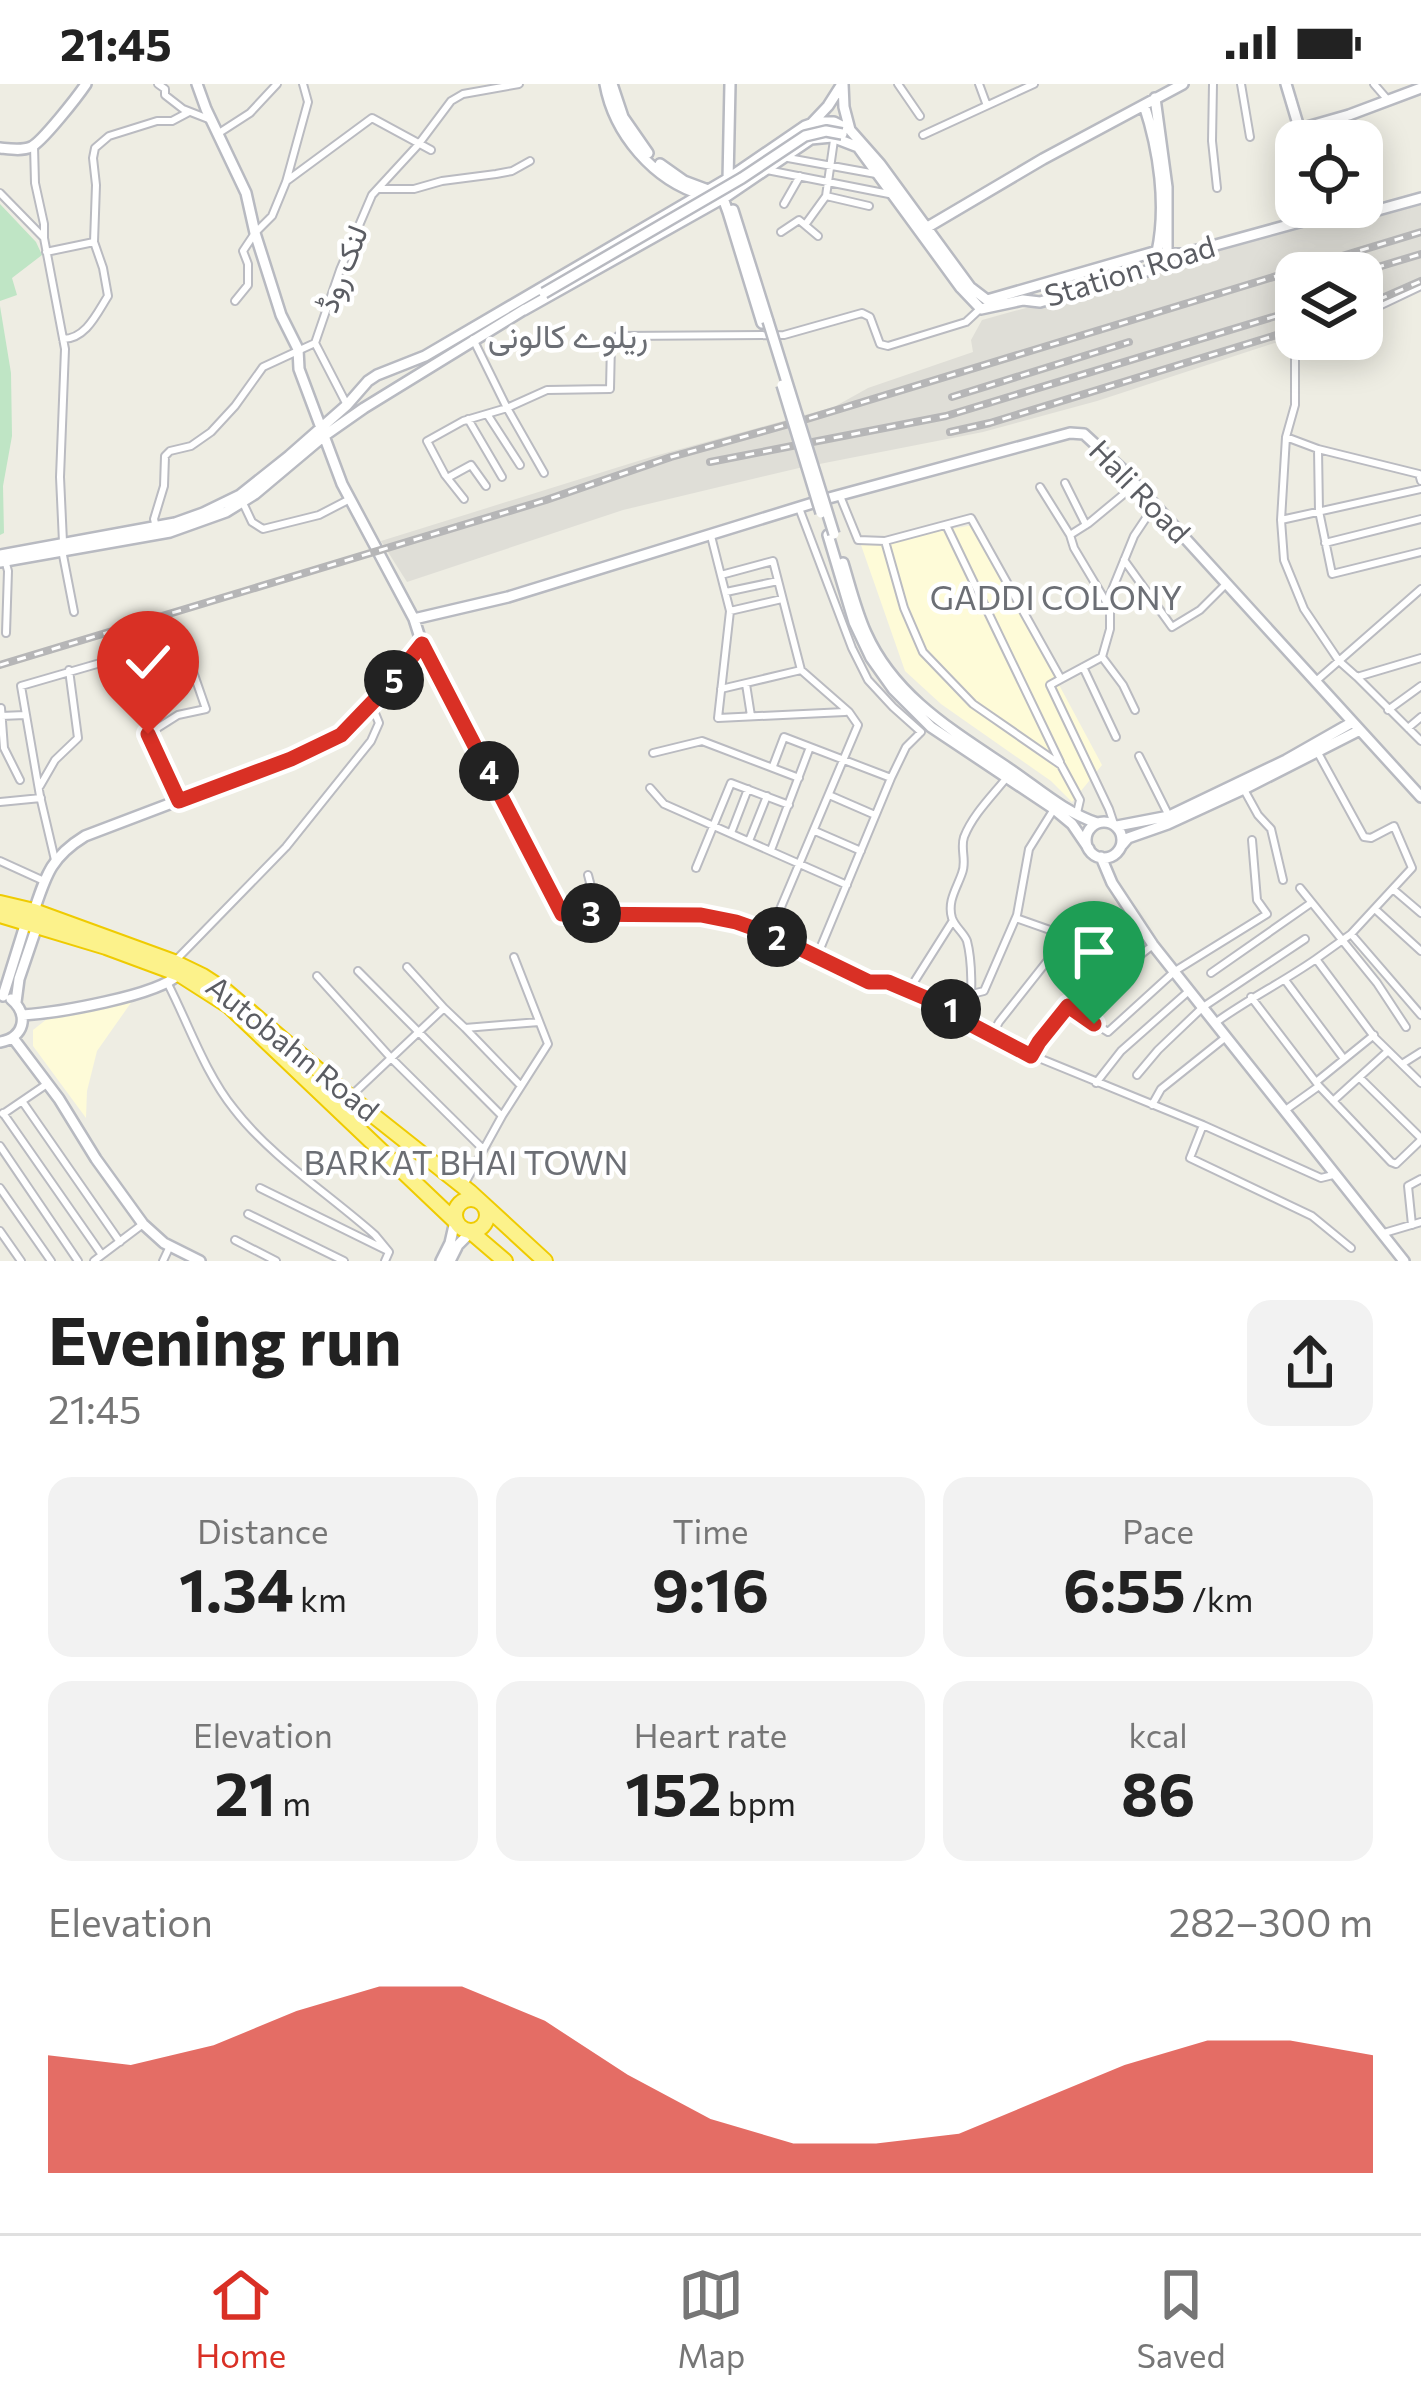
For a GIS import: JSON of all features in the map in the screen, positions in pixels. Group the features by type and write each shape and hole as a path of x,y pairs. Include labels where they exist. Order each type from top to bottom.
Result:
{"highway":[{"name":"Autobahn Road","path":"0,903 32,920 174,973 229,1006 455,1220"},
{"name":"Autobahn Road","path":"0,914 32,920"},
{"name":"Autobahn Road","path":"174,973 203,976 226,992 482,1203 545,1261"},
{"path":"353,1125 388,1144 391,1136 373,1123 366,1108"},
{"path":"471,1232 486,1223 487,1213 482,1203 472,1199 455,1210 455,1220 505,1261"}],"street":[{"path":"0,148 34,146 86,84"},
{"path":"158,84 189,112 211,120"},
{"path":"197,84 246,193 280,315 298,349 298,369 350,499 562,914 701,915 770,934 869,982 888,982 968,1016"},
{"path":"219,133 250,113 277,84"},
{"path":"235,301 248,285 243,251 272,216 286,182 308,102 303,84"},
{"name":"لنک روڈ","path":"156,526 165,456 211,432 263,367 315,343 372,195 451,100 519,84"},
{"path":"609,84 609,104 632,145 674,184 723,197"},
{"path":"609,84 635,138 651,157 704,192"},
{"path":"730,84 729,178 723,197 831,534 854,622 871,658 926,729"},
{"path":"6,633 8,572 2,559 190,519 240,495 322,432 811,124 842,84"},
{"path":"464,499 427,441 467,419 547,390 610,388 611,343 618,336 784,335 862,314 870,317 880,344 888,346 966,322 984,304 850,138 842,84"},
{"path":"885,89 896,84 920,116"},
{"path":"979,84 986,104"},
{"path":"923,135 1034,84"},
{"path":"922,230 1183,84"},
{"path":"1213,84 1217,188"},
{"path":"1241,84 1250,137"},
{"path":"1286,84 1297,120"},
{"path":"1374,84 1387,99"},
{"path":"1337,120 1421,88"},
{"path":"1155,98 1167,188 1162,253"},
{"path":"1144,105 1158,169 1162,253"},
{"path":"63,339 83,333 108,296 94,242 95,148 109,136 172,121 189,112"},
{"path":"286,182 372,118 431,150"},
{"path":"811,124 834,122 880,164 922,230"},
{"path":"520,306 806,136 826,131 850,138"},
{"path":"63,547 188,527 243,503 377,375 425,356 723,197 811,139 850,138"},
{"path":"805,225 826,196 830,166 850,138"},
{"path":"34,146 35,183 65,349 60,477 63,547 74,612"},
{"path":"784,157 879,175"},
{"path":"379,189 414,189 496,175 530,161"},
{"path":"766,170 893,194"},
{"path":"784,204 800,176"},
{"path":"658,219 678,198 674,184"},
{"path":"0,194 44,238"},
{"path":"826,196 869,206"},
{"name":"Station Road","path":"1383,208 1421,198"},
{"path":"782,232 799,220 818,236"},
{"name":"Station Road","path":"984,304 1040,302 1160,266 1162,253 1183,254 1275,226"},
{"path":"46,252 94,242"},
{"path":"1383,304 1421,286"},
{"path":"473,339 544,473"},
{"path":"315,343 351,401"},
{"path":"1295,360 1294,406 1286,437 1284,560 1304,609 1340,661 1421,741"},
{"path":"351,401 364,399 364,408"},
{"path":"488,414 520,465"},
{"path":"467,419 502,477"},
{"name":"Hali Road","path":"835,497 1070,433 1084,434 1136,484 1421,797"},
{"path":"1282,520 1421,485 1419,474 1286,437"},
{"path":"1318,449 1319,511 1332,574 1421,552"},
{"path":"449,477 471,465 486,486"},
{"path":"1065,483 1086,525"},
{"path":"1070,535 1136,484"},
{"path":"1040,487 1108,607"},
{"path":"414,619 508,597 835,497 858,540 885,541 971,518 1061,680"},
{"path":"243,503 252,522 262,529 319,515 350,499"},
{"path":"1112,884 1121,833 1050,685 1102,658 1110,629 1110,595 1134,536 1154,506"},
{"path":"799,508 868,680 893,707 1007,776 1072,824 1089,849 1101,857 1112,884 1153,945 1404,1261"},
{"path":"1325,543 1421,519"},
{"path":"946,525 1080,800 1075,816"},
{"path":"831,534 865,632 906,692 932,717 1075,816 1115,825 1169,816 1316,751 1355,727"},
{"path":"711,536 730,611 718,718 848,712"},
{"path":"885,541 913,633 934,667 973,704 1061,765"},
{"path":"1124,560 1172,627 1200,610 1227,583"},
{"path":"721,575 773,561 801,670 858,725 770,934"},
{"path":"726,592 778,581"},
{"path":"1315,682 1421,589"},
{"path":"730,611 782,599"},
{"path":"16,1002 2,996 55,860 85,836 326,744 372,706 422,644"},
{"path":"55,860 20,686 121,657 148,734 179,801"},
{"path":"1102,658 1124,685 1135,710"},
{"path":"1357,677 1421,658"},
{"path":"148,734 178,715 206,709 190,663"},
{"path":"1083,667 1116,736"},
{"path":"40,794 55,760 78,738 69,670"},
{"path":"721,689 801,670"},
{"path":"746,685 752,716"},
{"path":"1388,710 1421,686"},
{"path":"23,1015 116,998 174,973 286,847 371,740 379,723 372,706"},
{"path":"20,780 4,748 1,712 25,715"},
{"path":"1408,728 1421,717"},
{"path":"1101,857 1118,850 1128,838 1168,824 1355,727"},
{"path":"817,956 891,778 906,747 926,729"},
{"path":"772,767 784,736 891,778"},
{"path":"653,753 702,740 799,778"},
{"path":"771,850 810,747"},
{"path":"1215,1023 1351,934 1412,868 1394,826 1364,837 1316,751"},
{"path":"1139,756 1169,816"},
{"path":"909,990 953,921 952,897 964,871 962,844 974,818 1007,776"},
{"path":"696,868 731,783 789,805"},
{"path":"1242,786 1271,829 1283,880"},
{"path":"650,788 664,804 847,885"},
{"path":"730,833 748,789"},
{"path":"0,802 40,794"},
{"path":"830,795 875,815"},
{"path":"749,841 767,796"},
{"path":"971,994 984,991 1016,918 1029,849 1054,809"},
{"path":"1089,849 1086,837 1097,823"},
{"path":"814,831 861,850"},
{"path":"1068,1006 1108,1032 1175,971 1267,914 1258,900 1252,841"},
{"path":"0,861 44,881"},
{"path":"588,875 598,913"},
{"path":"1300,888 1377,983 1406,1027"},
{"path":"1394,890 1421,914"},
{"path":"1211,973 1311,903"},
{"path":"1376,910 1421,951"},
{"path":"1016,918 1096,946 1116,974"},
{"path":"0,1042 14,1038 22,1028 23,1015 16,1002 32,920"},
{"path":"953,921 967,939 970,1024 1031,1056 1321,1178 1333,1175"},
{"path":"1351,934 1421,1015"},
{"path":"992,1036 1067,936"},
{"path":"1137,1076 1204,1007 1305,939"},
{"path":"1031,1056 1091,979 1100,986 1153,945"},
{"path":"463,1187 548,1044 514,957"},
{"path":"1316,959 1374,1035 1421,1083"},
{"path":"407,967 520,1086"},
{"path":"358,971 502,1116"},
{"path":"174,973 206,1060 236,1112 376,1235 387,1256"},
{"path":"317,976 483,1150"},
{"path":"1285,980 1344,1059"},
{"path":"1096,1083 1121,1051 1190,990"},
{"path":"1251,997 1317,1084 1396,1164 1421,1139 1360,1078"},
{"path":"350,1097 444,1008"},
{"path":"465,1028 539,1022"},
{"path":"1284,1111 1374,1035"},
{"path":"1152,1105 1161,1089 1226,1037"},
{"path":"14,1038 143,1224 170,1246 200,1261"},
{"path":"1334,1101 1388,1051"},
{"path":"1402,1064 1421,1052"},
{"path":"48,1084 2,1114 102,1255"},
{"path":"22,1101 120,1242"},
{"path":"1203,1125 1190,1158 1312,1216 1351,1248"},
{"path":"0,1146 78,1261"},
{"path":"1381,1234 1416,1224 1408,1186 1421,1179"},
{"path":"0,1188 51,1261"},
{"path":"260,1188 387,1256"},
{"path":"248,1214 344,1261"},
{"path":"446,1261 455,1220"},
{"path":"94,1261 143,1224"},
{"path":"0,1231 21,1261"},
{"path":"446,1261 471,1232"},
{"path":"235,1240 276,1261"},
{"path":"163,1261 170,1246"}],"shaded area":[{"path":"1421,201 1421,284 1383,301 1383,252 1275,252 1275,343 1097,401 983,432 799,468 623,510 407,582 381,541 651,457 834,407 868,388 973,352 971,340 982,320 1160,271 1171,258 1291,228 1383,228 1383,211"},
{"path":"979,524 1102,765 1072,802 1051,781 941,704 905,671 861,545"},
{"path":"135,997 97,1051 86,1118 33,1046 33,1030 47,1019"}],"green space":[{"path":"0,204 36,242 42,255 12,278 17,295 0,301"},
{"path":"0,306 11,373 12,436 3,486 4,533 0,535"}],"railway":[{"path":"0,665 1421,232"},
{"path":"1383,265 1421,254"},
{"path":"1383,298 1421,281"},
{"path":"710,462 946,416 1275,316"},
{"path":"950,432 1275,335"},
{"path":"952,397 1129,342"}],"district":[{"name":"ریلوے کالونی","path":"568,336"},
{"name":"GADDI COLONY","path":"1056,598"},
{"name":"BARKAT BHAI TOWN","path":"466,1163"}],"route":[{"path":"148,734 179,801 341,735 422,644 562,914 701,915 736,922 869,982 888,982 968,1016 970,1024 1031,1056 1068,1006 1094,1024"}]}
